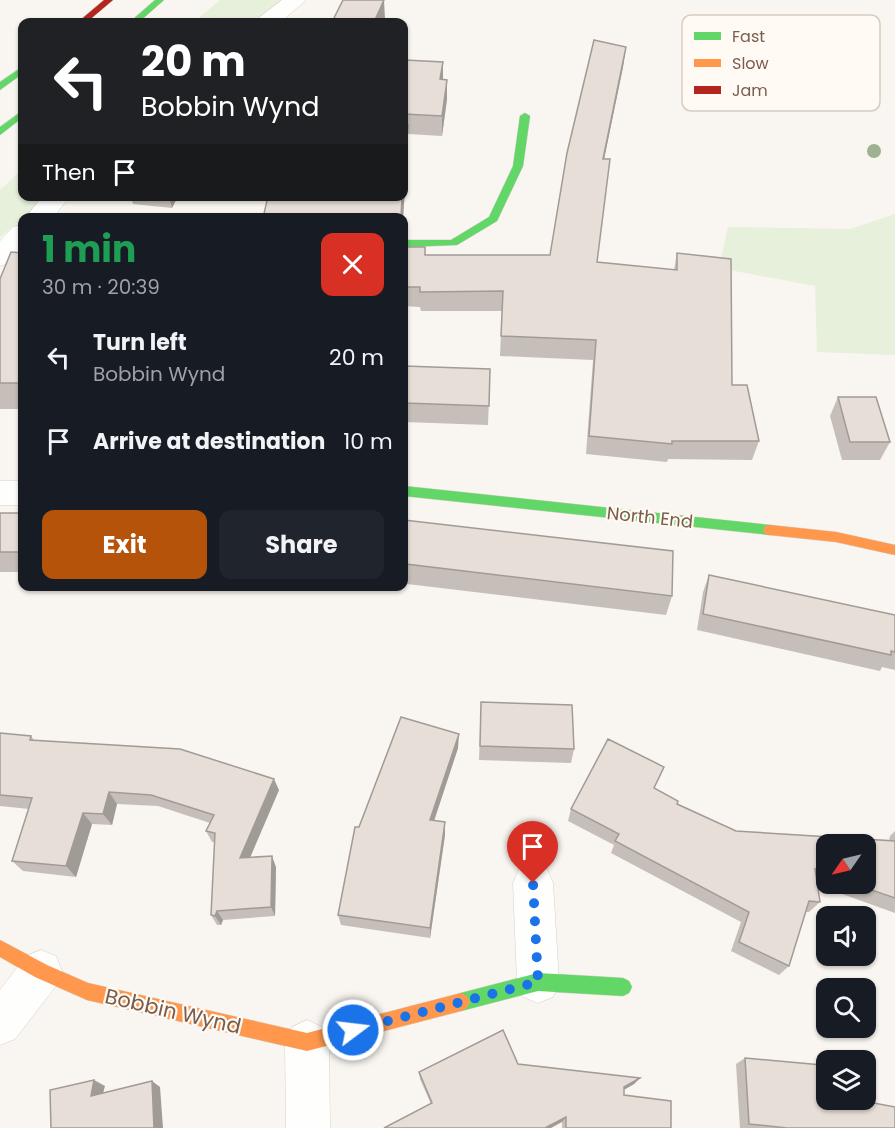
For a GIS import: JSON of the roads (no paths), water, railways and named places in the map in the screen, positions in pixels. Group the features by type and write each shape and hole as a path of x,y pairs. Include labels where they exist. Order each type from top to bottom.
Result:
{"main road":[{"path":"87,18 109,0"},
{"path":"139,18 160,0"},
{"path":"0,87 18,73"},
{"path":"408,244 453,243 493,219 518,166 525,116"},
{"path":"0,132 18,117"},
{"name":"North End","path":"408,491 836,537 895,550"},
{"name":"Bobbin Wynd","path":"0,948 87,991 307,1042 538,982 623,987"}],"street":[{"path":"273,18 295,0"},
{"path":"43,213 53,201"},
{"path":"0,256 18,237"},
{"path":"0,265 18,263"},
{"path":"0,493 18,493"},
{"path":"533,883 538,982"},
{"path":"0,1024 41,970"},
{"path":"307,1042 308,1128"}]}
